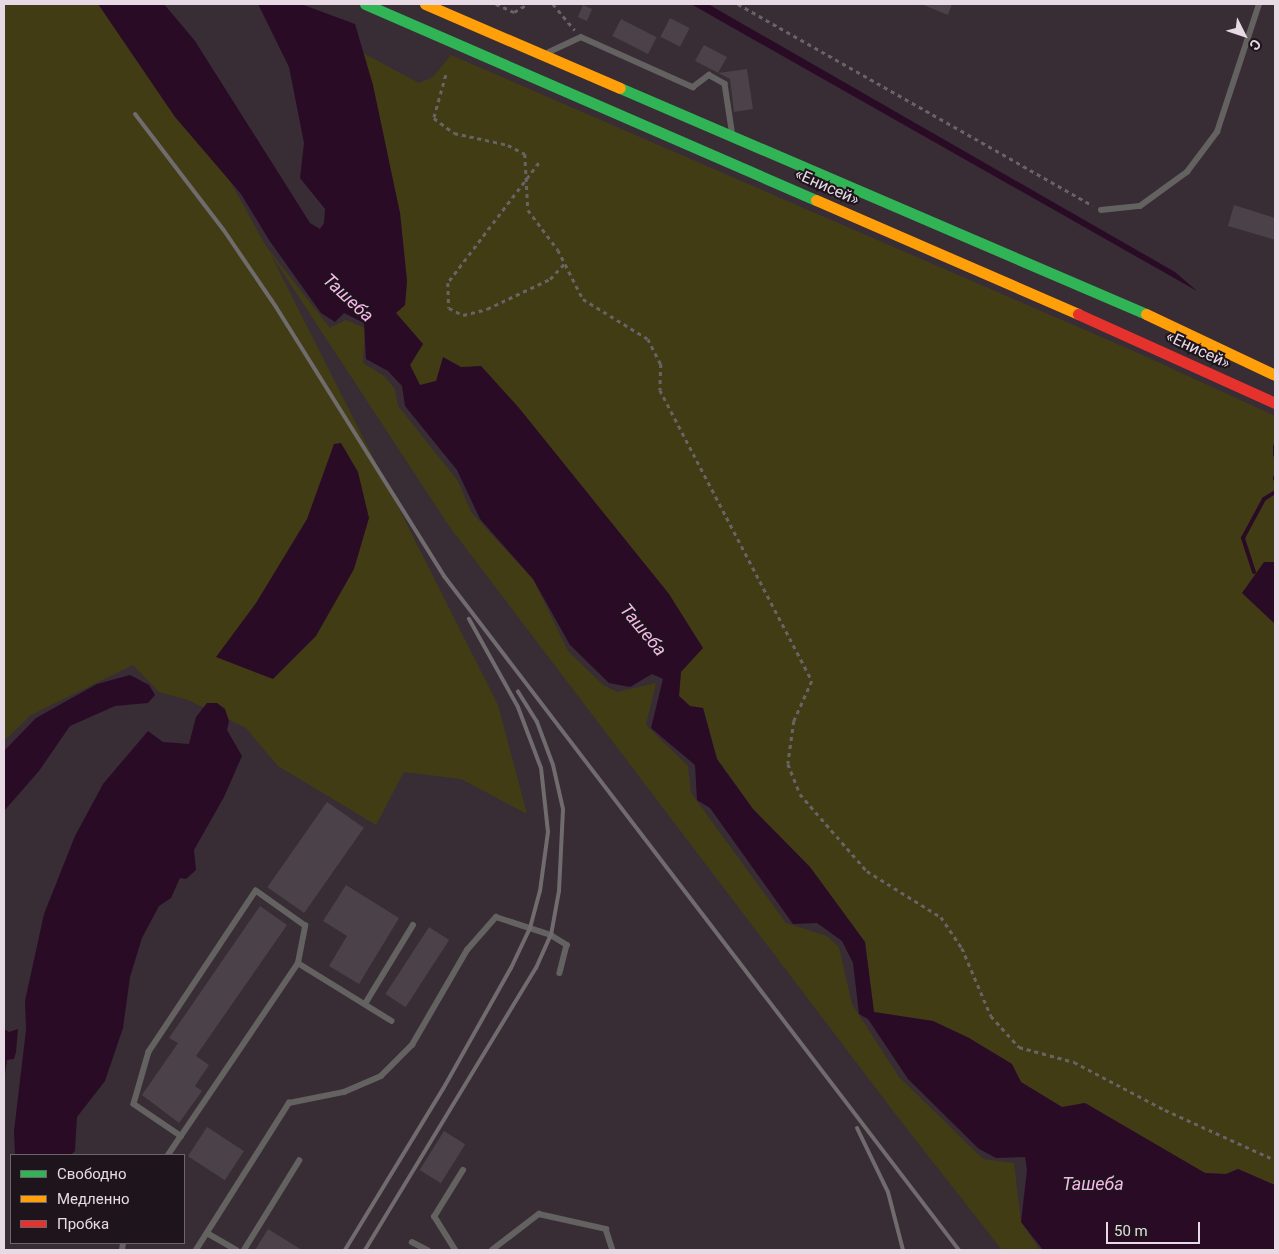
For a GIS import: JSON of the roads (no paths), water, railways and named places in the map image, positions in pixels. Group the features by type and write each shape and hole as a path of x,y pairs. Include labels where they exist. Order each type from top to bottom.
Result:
{"highway":[{"name":"«Енисей»","path":"365,4 1143,342 1275,403"},
{"name":"«Енисей»","path":"425,4 1157,319 1275,375"}],"lane":[{"path":"1100,210 1140,206 1187,172 1216,132 1259,4"},
{"path":"543,55 581,37 693,87 708,75 725,84 733,137"},
{"path":"169,1154 181,1136 298,963 306,926 256,891 149,1052 134,1104 181,1136"},
{"path":"196,1250 289,1103 344,1092 381,1076 412,1045 466,950 496,917 551,935 567,944 560,973"},
{"path":"365,1004 413,925"},
{"path":"298,963 392,1021"},
{"path":"244,1250 299,1161"},
{"path":"455,1250 434,1217 463,1170"},
{"path":"492,1250 538,1214 606,1229 613,1250"},
{"path":"208,1232 237,1250"},
{"path":"412,1242 428,1250"}],"water":[{"name":"Ташеба","path":"98,4 164,4 195,41 310,223 320,229 324,223 325,209 300,178 304,143 289,67 258,4 301,4 355,24 373,85 400,213 407,281 405,305 396,313 423,344 410,365 420,385 436,381 443,357 461,367 481,366 519,408 669,594 703,648 681,672 679,696 690,706 703,708 717,759 753,809 810,867 865,942 874,1012 933,1021 969,1038 1012,1064 1021,1082 1062,1107 1085,1103 1205,1173 1226,1174 1238,1169 1275,1185 1275,1250 1043,1250 1021,1222 1027,1170 1025,1157 996,1158 979,1149 908,1079 868,1019 859,1014 853,963 842,941 817,923 793,924 710,808 697,800 695,765 651,728 663,679 652,674 630,687 609,683 570,645 533,579 480,519 457,470 405,406 402,386 388,371 366,359 364,323 344,313 335,322 321,313 269,240 241,194 175,117"},
{"path":"691,4 708,4 1175,272 1197,291"},
{"path":"341,443 358,472 369,518 354,569 316,636 273,679 216,657 256,603 307,519 334,444"},
{"path":"1264,562 1275,562 1275,624 1242,593"},
{"path":"130,675 149,685 155,695 148,703 115,706 70,726 39,771 4,811 4,751 36,718 97,684"},
{"path":"207,703 217,703 225,709 229,721 227,730 242,756 224,797 194,850 196,870 186,879 180,878 171,898 159,906 142,938 130,977 123,1028 105,1081 77,1117 75,1151 72,1154 15,1154 14,1131 26,1030 25,1001 44,914 75,836 103,784 148,731 163,742 189,744 196,717"},
{"path":"4,1029 9,1032 18,1029 16,1052 14,1059 7,1060 4,1082"}],"waterway":[{"path":"1275,446 1275,455"},
{"path":"1254,572 1243,538 1264,499 1275,492"}],"railway":[{"path":"135,114 223,229 276,307 444,576 959,1250"},
{"path":"345,1250 443,1089 511,968 530,928 540,891 548,832 541,768 518,707 469,619"},
{"path":"365,1250 536,968 551,935 559,891 563,809 553,765 537,722 518,691"},
{"path":"857,1128 888,1192 903,1250"}]}
